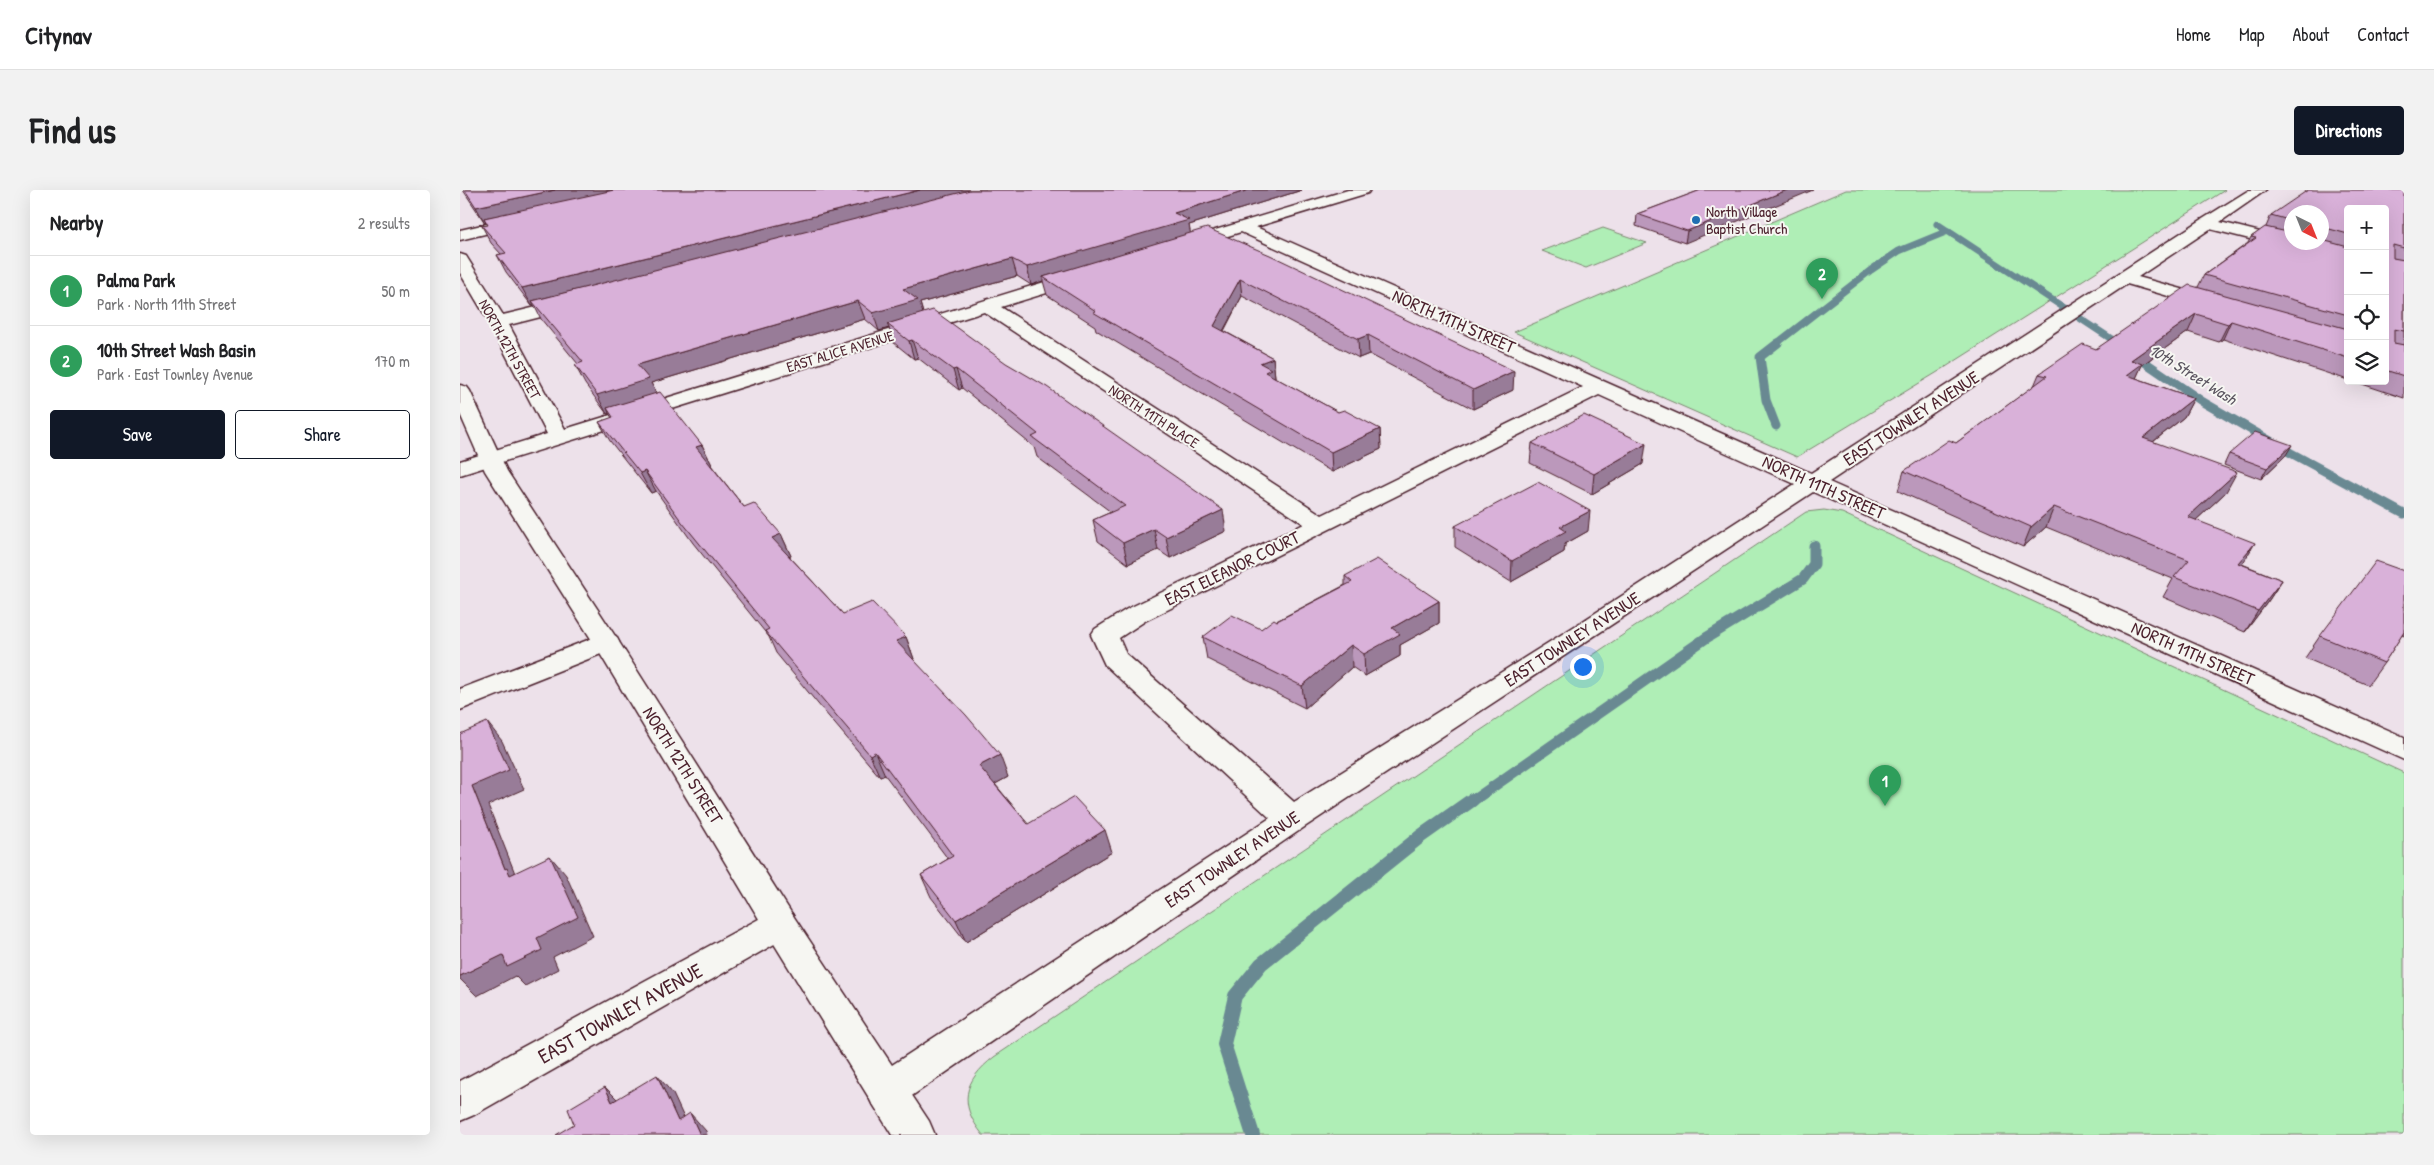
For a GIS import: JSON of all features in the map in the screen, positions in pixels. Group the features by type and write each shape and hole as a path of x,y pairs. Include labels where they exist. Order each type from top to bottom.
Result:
{"street":[{"path":"1166,250 1363,190"},
{"name":"EAST TOWNLEY AVENUE","path":"886,1091 1292,819 1592,627 1812,481 2259,190"},
{"path":"460,235 534,218"},
{"path":"2206,223 2344,258"},
{"name":"NORTH 11TH STREET","path":"1243,226 2404,749"},
{"name":"NORTH 12TH STREET","path":"460,259 498,322 559,438"},
{"name":"EAST ALICE AVENUE","path":"460,468 1092,273"},
{"path":"2125,278 2227,308"},
{"path":"498,322 587,299"},
{"name":"NORTH 11TH PLACE","path":"987,306 1321,525"},
{"name":"EAST ELEANOR COURT","path":"1292,819 1115,659 1104,635 1136,614 1321,525 1599,387"},
{"name":"NORTH 12TH STREET","path":"460,391 489,459 606,642 780,924 915,1135"},
{"path":"460,700 606,642"},
{"name":"EAST TOWNLEY AVENUE","path":"460,1102 780,924"}],"green space":[{"path":"1846,190 2225,190 1941,370 1797,457 1514,332"},
{"path":"1603,228 1647,243 1586,268 1542,251"},
{"path":"1824,510 1842,513 2404,773 2404,1135 983,1135 970,1113 967,1093 976,1075 994,1057 1806,512"}],"building":[{"path":"465,190 555,190 476,207"},
{"path":"614,190 920,190 522,288 497,255 506,253 482,226 488,225 484,218"},
{"path":"970,190 1249,190 1174,213 1189,220 1027,267 1012,259 903,289 918,300 873,313 858,301 637,365 649,379 597,395 575,365 583,362 532,301"},
{"path":"1701,190 1787,190 1687,231 1637,214"},
{"path":"2308,190 2404,190 2404,248 2393,245 2393,258 2404,260 2404,331 2394,329 2394,343 2404,345 2404,376 2389,371 2389,205 2344,205 2344,233 2329,229 2329,205 2286,205"},
{"path":"2284,206 2284,219 2271,215"},
{"path":"2265,227 2284,231 2284,250 2329,250 2329,242 2344,246 2344,314 2204,275 2256,238 2251,237"},
{"path":"1207,228 1270,255 1514,371 1473,390 1368,335 1358,339 1240,279 1214,326 1273,358 1260,363 1271,369 1265,372 1338,412 1344,410 1380,429 1331,452 1093,312 1096,311 1043,277"},
{"path":"2189,285 2344,328 2344,357 2231,321 2228,324 2196,314 2131,360 2142,364 2127,375 2194,398 2143,438 2237,472 2188,517 2255,543 2238,563 2282,580 2258,611 2174,577 2189,560 2054,507 2031,527 1904,471 1949,440 1956,443 2047,376 2039,374 2083,344 2096,349"},
{"path":"933,310 1006,363 1047,387 1223,510 1166,537 1154,529 1123,543 1093,520 1125,506 1032,437 1038,434 956,369 953,370 887,324"},
{"path":"660,392 702,445 696,447 744,507 754,503 781,534 772,538 843,614 872,602 906,637 896,641 966,715 1000,755 979,766 1028,824 1074,797 1105,830 956,920 921,875 953,856 875,752 870,755 765,631 769,629 682,522 645,471 640,473 599,422 613,417 607,408"},
{"path":"1584,415 1646,444 1594,474 1532,443"},
{"path":"2255,432 2292,445 2267,468 2229,454"},
{"path":"1538,482 1590,511 1560,527 1566,531 1512,561 1455,526"},
{"path":"1377,559 1439,601 1392,628 1400,634 1364,654 1351,645 1302,686 1203,637 1232,615 1261,629 1274,619 1277,621 1352,582 1345,576"},
{"path":"2376,561 2404,571 2404,632 2384,663 2320,636"},
{"path":"487,722 509,770 472,786 505,869 507,868 510,875 550,856 578,917 537,938 542,950 507,967 503,955 460,976 460,734"},
{"path":"657,1075 678,1121 690,1113 700,1135 556,1135 574,1124 568,1109 605,1087 612,1102"}],"waterway":[{"name":"10th Street Wash","path":"1937,224 1948,231"},
{"name":"10th Street Wash","path":"1776,344 1871,270 1899,251 1948,231"},
{"name":"10th Street Wash","path":"1948,231 2119,344"},
{"name":"10th Street Wash","path":"1776,426 1766,400 1760,357 1778,343"},
{"name":"10th Street Wash","path":"2117,343 2203,402 2291,453 2404,514"},
{"path":"1471,802 1706,638 1803,579 1814,564 1814,546"},
{"path":"1253,1135 1224,1044 1235,996 1261,964 1421,836 1472,800"}],"place":[{"name":"North Village Baptist Church","path":"1696,220"},
{"name":"10th Street Wash Basin","path":"1822,299"},
{"name":"Palma Park","path":"1885,806"}]}
